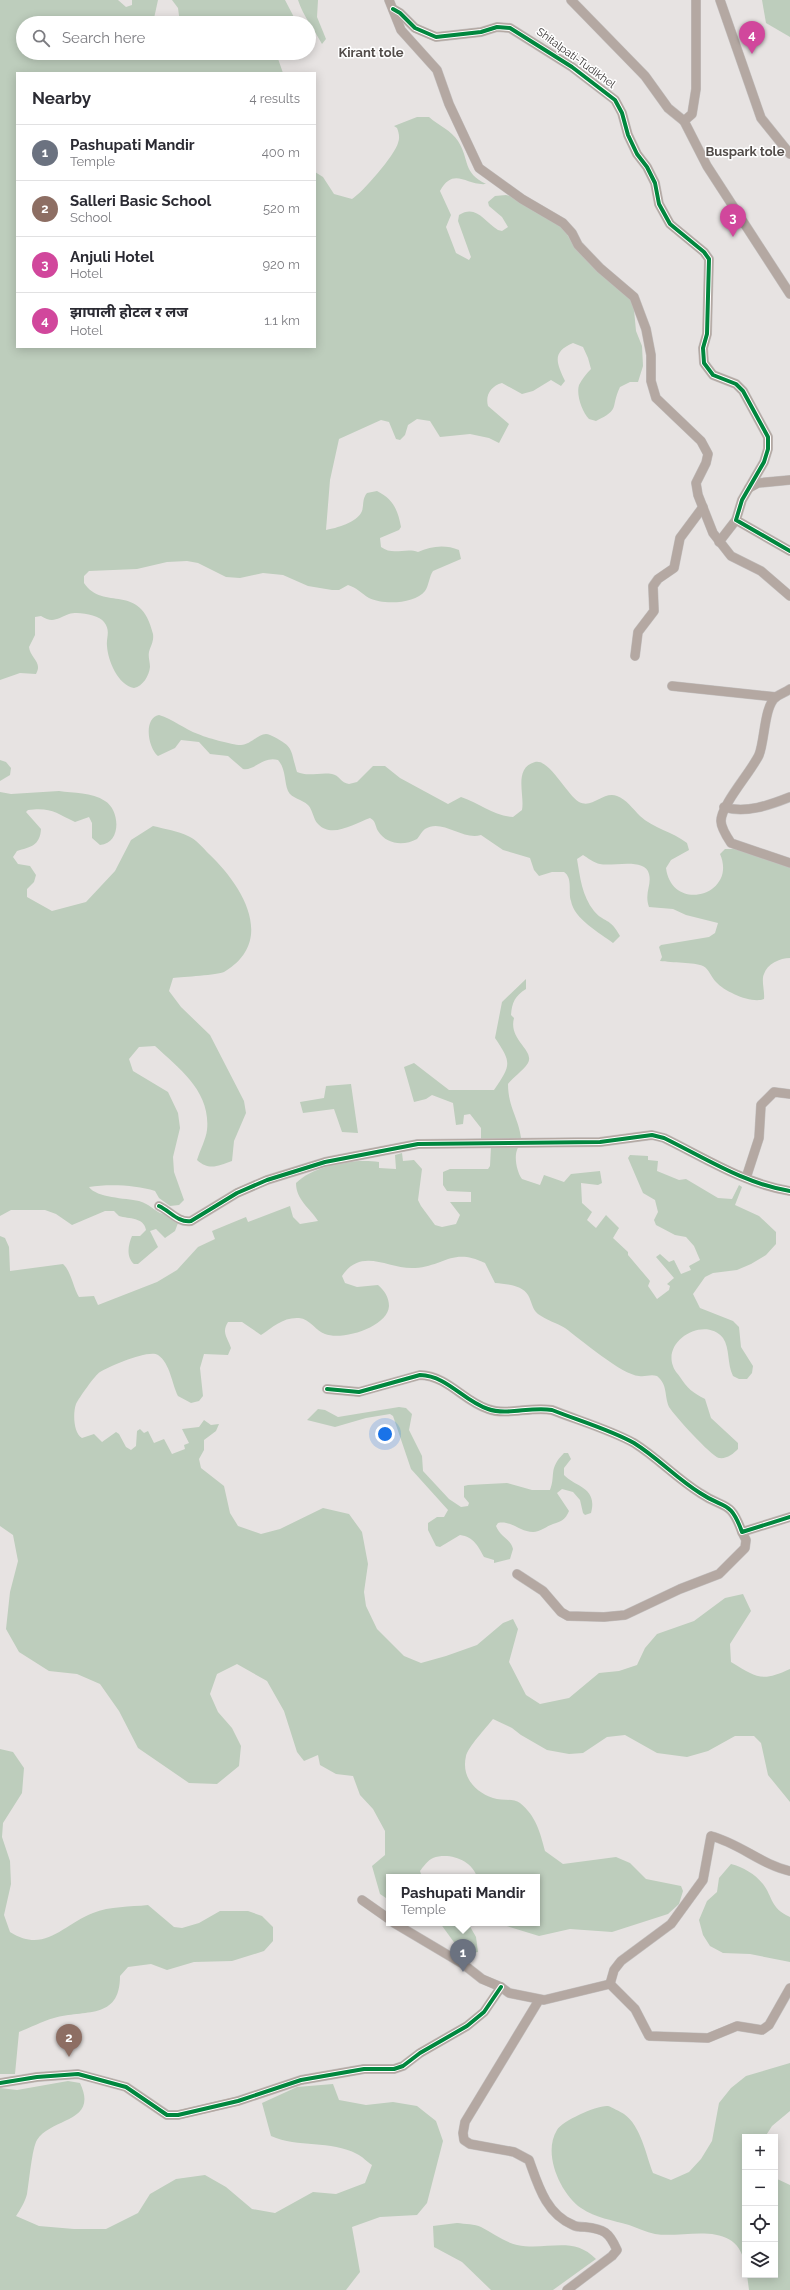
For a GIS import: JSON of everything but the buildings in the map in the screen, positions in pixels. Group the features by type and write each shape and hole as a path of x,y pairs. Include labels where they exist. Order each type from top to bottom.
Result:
{"street":[{"path":"389,0 401,30 437,70 449,104 479,168 522,199 563,223 578,245 600,268 634,297 646,329 651,355 651,381 656,398 701,442 708,454 706,463 696,483 698,495 719,542 731,556 761,571 790,596"},
{"path":"571,0 645,76 668,108 684,121 707,166 790,294"},
{"path":"684,121 692,114 696,89 696,0"},
{"path":"720,0 761,118 790,154"},
{"name":"Shitalpati-Tudikhel","path":"393,9 400,13 415,28 436,37 481,32 497,27 510,28 572,67 615,100 622,113 628,135 634,148 655,183 659,204 670,224 704,252 709,259 707,334 703,348 704,363 713,375 736,384 743,391 768,437 768,449 764,462 742,500 736,520"},
{"path":"748,488 758,482 790,480"},
{"path":"636,656 638,632 654,611 652,586 658,579 674,568 680,538 703,507"},
{"path":"719,542 736,520 790,551"},
{"path":"672,686 776,697"},
{"path":"790,690 776,697 770,707 759,754 745,779 724,807 721,821 726,836 731,843 790,864"},
{"path":"724,807 733,810 750,808 775,803 790,797"},
{"path":"746,1178 759,1138 761,1105 767,1096 774,1092 790,1094"},
{"path":"159,1206 178,1219 183,1221 191,1220 237,1193 267,1180 325,1162 418,1144 600,1142 652,1135 664,1138 768,1188 790,1191"},
{"path":"327,1389 359,1392 420,1375 429,1375 441,1380 487,1409 497,1411 540,1408 552,1410 637,1446 699,1493 729,1507 736,1513 746,1540 745,1548 719,1574 680,1589 625,1615 604,1617 568,1616 561,1612 543,1591 517,1574"},
{"path":"742,1532 790,1517"},
{"path":"610,1984 614,1970 620,1961 671,1924 703,1880 711,1836 723,1839 778,1868 790,1871"},
{"path":"362,1900 386,1917"},
{"path":"399,1926 463,1964 482,1979 501,1987 509,1993 544,2000 610,1984"},
{"path":"610,1984 635,2009 649,2036 708,2038 737,2026 762,2030 768,2025 790,1988"},
{"path":"0,2083 37,2077 78,2074 126,2087 168,2115 178,2115 238,2101 302,2080 364,2069 394,2069 403,2066 467,2026 484,2012 501,1987"},
{"path":"539,2000 465,2122 463,2133 464,2140 470,2144 514,2152 529,2160 544,2198 555,2213 573,2226 602,2229 612,2239 617,2250 612,2256 567,2290"}],"green space":[{"path":"0,0 118,0 126,7 132,5 132,0 158,0 155,16 16,16 16,60 278,60 283,72 16,72 16,348 316,348 316,173 323,177 334,194 352,199 378,173 396,149 399,136 397,128 394,126 417,117 429,117 449,131 462,148 473,175 486,184 479,184 455,178 445,184 440,191 451,215 446,227 456,253 469,260 471,257 458,221 459,215 470,211 480,215 498,230 502,231 508,227 502,217 489,206 488,202 495,196 506,195 523,199 563,227 573,245 633,299 636,331 642,346 643,366 638,382 630,382 620,387 612,411 596,421 589,419 586,416 580,403 578,393 579,385 591,369 583,347 573,343 566,346 559,354 558,363 565,381 561,386 551,380 533,391 522,394 502,383 498,384 492,389 487,398 488,406 509,424 499,443 489,438 470,434 440,437 430,421 417,419 408,425 405,435 400,440 396,439 389,422 381,420 339,439 330,480 326,530 346,524 356,519 362,511 365,495 367,493 377,491 391,501 398,515 401,527 399,530 380,538 381,547 390,551 409,550 418,552 438,546 459,550 461,559 433,571 425,591 414,599 398,602 382,602 369,598 348,585 339,590 332,590 308,586 283,575 263,573 240,578 226,577 198,563 187,561 167,562 137,569 89,571 84,576 84,583 92,591 101,596 131,602 140,608 147,618 153,634 153,641 149,652 150,667 145,680 134,688 123,682 115,672 109,658 107,646 108,631 104,622 98,617 88,614 73,613 52,620 41,616 35,617 35,635 29,647 38,666 36,674 20,673 0,680"},
{"path":"172,0 285,0 293,16 179,16 178,8"},
{"path":"298,0 318,0 317,17 326,39 322,44 316,34 316,16 305,16"},
{"path":"762,0 790,0 790,37 766,23"},
{"path":"159,715 201,735 236,745 244,745 259,736 266,734 270,735 288,746 292,753 297,772 310,774 332,774 349,784 357,782 373,766 385,766 400,778 448,804 461,797 493,812 513,817 522,810 523,804 521,783 524,770 528,765 535,762 540,762 552,771 579,802 584,804 589,803 612,795 620,797 645,820 687,843 689,850 671,860 666,868 671,882 680,891 690,895 702,894 712,889 720,880 723,868 720,854 725,849 738,849 790,861 790,958 774,962 766,970 763,977 764,999 753,1000 739,996 720,986 703,966 660,961 662,957 659,947 661,945 709,937 715,933 718,923 686,915 673,909 649,907 647,897 650,878 646,869 641,866 635,864 605,865 593,862 583,855 577,859 582,886 590,905 598,915 613,926 620,936 613,943 588,925 577,914 573,908 570,897 569,881 564,872 552,872 539,876 534,870 530,858 503,850 481,835 467,835 438,826 432,826 425,829 417,839 407,843 396,843 386,839 378,831 374,822 370,818 337,830 324,828 316,822 308,805 290,794 284,771 278,760 267,760 251,768 243,769 228,756 210,754 199,742 181,740 175,748 158,756 152,747 149,727 154,717"},
{"path":"0,760 6,762 11,768 10,775 0,781"},
{"path":"59,791 88,794 105,801 114,811 116,818 115,833 112,839 107,843 100,845 92,838 92,823 89,817 75,822 58,813 48,810 28,810 26,812 41,829 39,839 34,845 17,851 13,857 18,864 30,866 36,875 34,882 27,889 27,897 52,911 86,902 115,871 131,840 153,826 180,833 197,841 233,881 249,913 251,929 249,945 240,959 224,972 173,978 169,991 181,1007 210,1035 244,1101 246,1113 234,1141 232,1161 218,1166 206,1166 197,1160 207,1130 207,1116 199,1093 192,1082 174,1063 155,1046 139,1047 129,1059 133,1071 168,1092 178,1113 180,1128 173,1157 174,1172 184,1200 179,1205 170,1206 159,1198 155,1191 148,1189 122,1186 89,1187 93,1191 112,1197 143,1202 160,1213 170,1216 178,1223 175,1231 165,1238 156,1229 150,1231 158,1247 138,1264 134,1264 131,1261 129,1247 132,1236 140,1236 146,1230 145,1226 136,1219 119,1216 114,1211 105,1211 72,1225 56,1214 45,1210 11,1210 0,1216 0,792 11,794"},
{"path":"526,979 526,989 519,994 515,1000 512,1006 511,1015 514,1018 513,1026 515,1032 529,1058 526,1066 508,1084 508,1092 521,1138 516,1157 517,1169 520,1176 522,1179 540,1185 544,1175 564,1182 571,1174 600,1171 602,1183 598,1185 581,1183 582,1203 592,1212 587,1220 596,1228 606,1215 619,1228 613,1238 628,1252 628,1255 650,1281 648,1286 657,1299 669,1290 670,1286 667,1284 674,1278 656,1257 660,1254 669,1262 674,1260 681,1274 691,1270 689,1266 700,1260 694,1246 686,1237 675,1235 656,1225 654,1220 658,1212 655,1200 643,1193 628,1158 630,1155 648,1156 648,1160 658,1161 657,1171 679,1180 686,1179 718,1198 732,1199 739,1185 742,1187 735,1205 759,1216 776,1232 776,1244 766,1255 737,1270 713,1273 705,1277 693,1294 700,1308 733,1321 739,1327 741,1347 753,1366 752,1373 747,1379 739,1379 733,1376 728,1351 723,1338 715,1332 706,1329 697,1330 680,1340 674,1348 672,1356 673,1366 676,1372 691,1390 705,1399 711,1418 738,1443 738,1449 725,1458 715,1456 693,1435 669,1407 663,1383 657,1376 639,1376 622,1370 565,1328 538,1314 533,1308 528,1295 522,1289 495,1283 485,1263 465,1257 456,1257 425,1267 415,1268 405,1268 367,1261 358,1262 350,1267 342,1276 345,1283 357,1287 378,1285 384,1291 389,1306 387,1314 381,1320 373,1326 352,1334 333,1336 325,1334 306,1320 299,1318 288,1319 278,1323 261,1335 242,1322 228,1322 225,1332 231,1348 228,1355 204,1354 200,1368 203,1396 199,1401 191,1403 178,1396 168,1368 158,1355 147,1354 120,1362 100,1372 87,1387 76,1404 74,1412 75,1427 82,1438 94,1434 102,1442 116,1432 119,1434 126,1447 131,1450 136,1446 137,1431 140,1429 144,1433 148,1431 154,1443 164,1439 172,1454 185,1449 184,1445 189,1443 182,1429 199,1427 204,1420 211,1425 219,1424 216,1431 204,1440 204,1450 199,1459 201,1468 224,1486 230,1513 238,1526 261,1534 280,1529 323,1508 349,1514 362,1532 368,1564 364,1592 366,1606 377,1629 404,1656 421,1663 446,1656 477,1645 503,1623 513,1619 518,1629 509,1662 526,1695 540,1704 569,1698 599,1673 619,1671 637,1665 645,1648 657,1634 694,1621 725,1598 743,1594 751,1611 730,1644 731,1662 754,1675 766,1677 773,1676 790,1669 790,1802 768,1775 761,1743 754,1736 735,1736 708,1751 687,1757 657,1753 625,1735 607,1737 583,1753 569,1754 547,1750 512,1728 493,1719 467,1752 465,1764 466,1771 475,1788 480,1792 496,1799 517,1801 520,1803 534,1819 545,1851 563,1864 616,1857 630,1863 646,1879 681,1886 683,1891 679,1904 668,1914 612,1932 570,1929 539,1936 507,1926 540,1926 540,1874 476,1874 465,1862 453,1857 439,1856 431,1859 420,1871 421,1874 386,1874 386,1898 380,1894 372,1866 385,1855 385,1831 373,1809 360,1795 353,1776 336,1774 320,1765 318,1755 304,1761 297,1752 284,1711 267,1681 237,1664 217,1674 210,1694 218,1712 232,1728 241,1746 239,1766 217,1784 189,1783 138,1748 119,1711 100,1684 77,1674 49,1671 19,1652 6,1629 10,1592 18,1561 13,1535 0,1526 0,1236 5,1238 9,1247 10,1271 63,1264 68,1271 79,1297 94,1296 98,1305 157,1282 177,1270 198,1247 215,1239 212,1231 246,1217 248,1222 290,1206 293,1217 300,1224 318,1221 298,1194 296,1183 304,1177 324,1167 346,1162 379,1162 379,1168 396,1169 395,1155 402,1153 403,1161 414,1160 422,1169 418,1200 435,1225 442,1227 456,1224 460,1215 450,1202 471,1202 471,1192 447,1191 443,1185 443,1172 450,1169 488,1169 490,1166 491,1147 481,1141 481,1128 470,1114 464,1115 463,1124 456,1125 453,1103 432,1095 426,1099 414,1102 404,1067 414,1063 449,1090 494,1090 504,1075 507,1064 507,1059 495,1038 502,1002"},
{"path":"351,1084 358,1133 342,1132 334,1109 303,1113 300,1102 324,1098 326,1086"},
{"path":"399,1407 406,1408 412,1414 409,1430 422,1456 423,1471 449,1499 461,1507 468,1506 469,1503 464,1497 464,1486 468,1485 507,1483 532,1490 550,1490 556,1463 564,1453 568,1453 571,1459 564,1468 564,1475 588,1493 592,1504 591,1513 585,1515 583,1513 580,1500 573,1492 562,1489 557,1493 569,1511 565,1518 561,1521 533,1532 507,1523 498,1523 496,1526 498,1530 510,1543 513,1549 510,1559 494,1563 494,1560 484,1557 472,1540 460,1535 440,1547 436,1546 428,1530 428,1523 437,1517 444,1517 448,1510 411,1469 393,1416 390,1414 366,1418 335,1427 307,1420 318,1409 325,1410 338,1417"},
{"path":"0,1749 13,1752 24,1768 22,1793 3,1823 2,1837 10,1861 11,1884 4,1915 10,1932 22,1938 33,1940 43,1939 93,1913 113,1908 148,1905 174,1927 182,1928 199,1923 220,1911 248,1911 262,1916 273,1927 273,1941 264,1951 232,1961 194,1962 167,1970 151,1964 128,1967 120,1976 118,1990 114,2000 107,2007 88,2013 65,2015 54,2018 19,2032 15,2074 0,2074"},
{"path":"731,1864 753,1874 763,1884 775,1906 790,1917 790,1962 750,1954 723,1953 710,1946 703,1935 699,1920 707,1901 717,1892 719,1878"},
{"path":"442,1926 470,1926 476,1937 478,1952 466,1954 456,1945"},
{"path":"790,2063 790,2111 772,2126 767,2134 742,2134 742,2256 740,2250 732,2241 721,2236 708,2234 655,2234 598,2216 587,2211 574,2202 567,2193 556,2173 552,2150 553,2140 557,2130 560,2126 572,2118 603,2106 608,2106 624,2114 630,2119 639,2133 653,2173 671,2180 689,2172 701,2159 712,2141 719,2103 731,2088 746,2076"},
{"path":"68,2081 80,2083 84,2096 83,2106 79,2113 53,2127 37,2140 32,2158 27,2194 24,2203 16,2216 39,2226 74,2229 106,2229 138,2213 150,2194 176,2179 205,2175 226,2187 252,2209 275,2213 313,2192 336,2194 365,2183 372,2165 359,2155 336,2147 292,2142 271,2136 262,2103 297,2087 333,2084 339,2100 366,2105 393,2102 417,2106 436,2121 443,2141 427,2203 417,2215 380,2217 352,2227 360,2272 346,2290 0,2290 0,2088 17,2090"},
{"path":"778,2179 790,2185 790,2290 749,2290 747,2278 778,2278"},
{"path":"457,2223 479,2226 512,2244 528,2246 569,2246 587,2252 596,2259 553,2290 491,2290 462,2262 434,2247 433,2226"}],"cycle path":[{"path":"393,9 400,13 415,28 436,37 481,32 497,27 510,28 572,67 615,100 622,113 628,135 637,154 647,167 655,183 659,204 670,224 704,252 709,259 707,334 703,348 704,363 713,375 736,384 743,391 768,437 768,449 764,462 742,500 736,520 790,551"},
{"path":"159,1206 182,1220 191,1221 237,1193 267,1180 325,1162 418,1144 600,1142 652,1135 664,1138 710,1162 757,1183 790,1191"},
{"path":"327,1389 359,1392 420,1375 430,1376 447,1384 479,1405 488,1409 503,1412 536,1409 552,1410 605,1429 625,1438 651,1455 691,1487 708,1498 726,1506 734,1514 742,1532 790,1517"},
{"path":"0,2083 37,2077 78,2074 126,2087 167,2115 178,2115 238,2101 301,2080 364,2069 394,2069 403,2066 420,2053 467,2026 484,2012 501,1987"}],"place":[{"name":"झापाली होटल र लज","path":"752,54"},
{"name":"Anjuli Hotel","path":"733,237"},
{"name":"Pashupati Mandir","path":"463,1972"},
{"name":"Salleri Basic School","path":"69,2057"}],"district":[{"name":"Kirant tole","path":"371,52"},
{"name":"Buspark tole","path":"745,151"}]}
